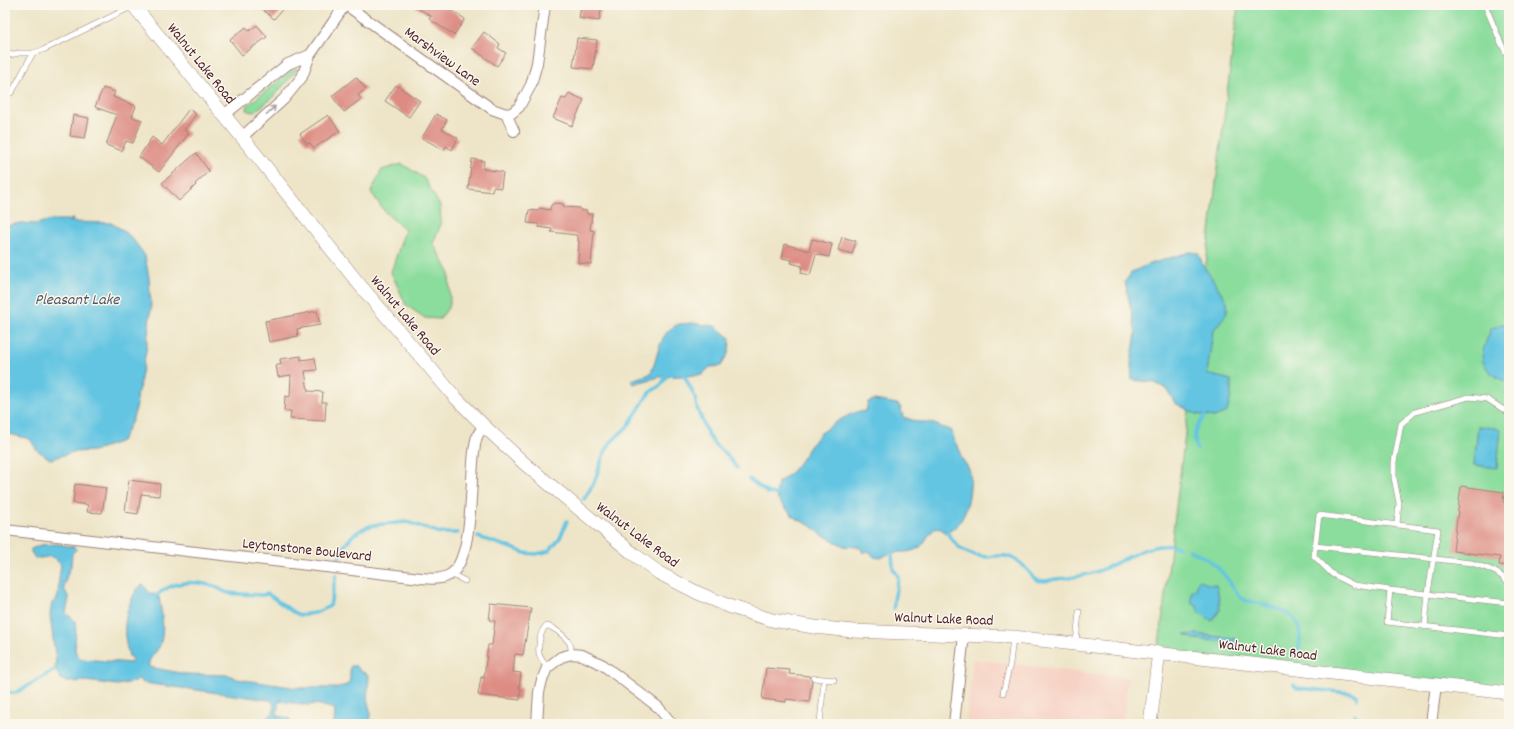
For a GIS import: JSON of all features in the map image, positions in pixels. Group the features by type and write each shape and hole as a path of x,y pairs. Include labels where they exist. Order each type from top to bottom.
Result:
{"street":[{"name":"Walnut Lake Road","path":"134,5 380,310 448,389 484,426 532,471 631,552 659,573 698,593 731,607 772,620 814,627 854,631 1013,637 1159,652 1509,693"},
{"path":"242,137 284,99 302,77 310,55 345,5"},
{"name":"Marshview Lane","path":"345,5 492,109 506,114"},
{"path":"514,132 506,114 519,107 531,85 537,63 545,5"},
{"path":"224,115 288,64 310,55"},
{"path":"451,574 457,568 463,556 467,540 473,457 476,437 484,426"},
{"name":"Leytonstone Boulevard","path":"5,530 421,578 438,579 451,574"},
{"path":"954,724 964,635"},
{"path":"1150,724 1159,652"},
{"path":"537,724 539,692 547,668 561,657 572,654 582,655 603,666 658,707 672,724"},
{"path":"1431,724 1436,685"}],"lane":[{"path":"5,56 19,53 34,53 69,38 134,5"},
{"path":"1485,5 1509,59"},
{"path":"5,94 12,92 34,53"},
{"path":"1397,524 1399,503 1394,472 1396,444 1401,424 1415,412 1469,397 1487,399 1509,412"},
{"path":"1425,627 1428,593 1438,530 1319,515 1314,556 1332,574 1354,585 1390,590 1428,593 1509,603"},
{"path":"1315,546 1433,560 1472,563 1504,576 1509,584"},
{"path":"451,574 465,581"},
{"path":"1390,590 1387,622 1509,636"},
{"path":"1076,644 1079,612"},
{"path":"547,668 539,654 542,629 546,626 550,626 566,640 571,647 572,654"},
{"path":"1003,693 1010,664 1013,637"},
{"path":"814,678 834,680"},
{"path":"820,724 824,679"}],"shaded area":[{"path":"973,659 1128,678 1123,724 966,724"}],"green space":[{"path":"1238,5 1509,5 1509,692 1158,653"},
{"path":"295,68 297,69 296,71 272,98 254,112 248,111 248,105"},
{"path":"402,164 424,178 440,206 441,224 433,243 449,272 450,305 440,319 425,318 406,305 391,272 405,230 385,212 371,192 382,170"}],"water":[{"name":"Pleasant Lake","path":"71,219 73,219 72,222 111,223 132,238 145,256 149,278 151,308 146,351 139,389 136,395 137,405 132,421 122,440 93,451 73,452 50,459 37,450 30,439 5,433 5,226 21,223 36,224 51,220 68,220 70,223"},
{"path":"1190,252 1198,253 1203,265 1227,301 1227,313 1213,331 1207,374 1231,380 1231,396 1227,412 1214,417 1196,414 1175,403 1167,389 1153,382 1132,380 1131,364 1136,333 1125,282 1132,272 1147,265"},
{"path":"691,323 715,326 730,338 729,352 721,366 710,367 702,375 659,377 633,384 631,380 650,374 662,341 669,330 678,324"},
{"path":"1501,324 1509,324 1509,385 1487,369 1482,359 1484,347 1491,329"},
{"path":"874,400 897,404 900,406 903,417 918,422 929,422 952,431 961,457 968,466 970,473 969,499 963,517 952,530 945,532 937,528 933,530 920,547 915,550 891,553 881,558 874,557 867,551 863,553 860,547 844,546 821,534 813,527 795,518 776,496 778,482 790,474 819,435 835,423 848,416 857,412 866,411 868,402"},
{"path":"1478,426 1501,429 1497,468 1474,465"},
{"path":"57,544 75,547 77,549 72,553 71,566 67,575 64,589 69,598 66,613 76,623 75,650 78,657 82,659 131,663 133,658 129,656 125,634 126,620 134,595 143,585 150,593 159,597 162,621 162,639 159,648 149,661 149,667 185,674 229,675 237,679 298,688 335,688 347,685 350,680 350,667 356,666 361,671 369,675 367,699 371,714 370,724 334,724 335,709 317,704 308,705 279,701 278,716 289,718 291,724 263,724 273,713 274,705 271,700 144,683 138,679 118,685 86,681 67,682 61,679 55,670 56,661 50,615 52,603 58,596 61,565 52,557 35,558 31,552 31,549 41,545"},
{"path":"1200,580 1207,584 1216,585 1217,588 1220,610 1212,621 1199,612 1196,605 1192,604 1191,599 1193,589 1196,591 1197,583"},
{"path":"1196,634 1237,639 1240,643 1195,639 1185,635"}],"building":[{"path":"257,5 286,5 274,19"},
{"path":"412,5 444,5 465,19 454,35 429,19 431,16"},
{"path":"590,5 602,5 599,21 579,18 581,6 590,7"},
{"path":"257,25 267,37 242,55 230,40 246,27 249,31"},
{"path":"484,32 500,44 498,48 506,53 497,66 472,48"},
{"path":"577,38 597,40 593,69 573,67"},
{"path":"356,77 366,89 358,95 361,99 344,112 332,96"},
{"path":"396,85 420,101 409,117 385,101"},
{"path":"103,88 115,92 113,97 136,106 132,117 142,120 133,143 126,141 122,151 106,145 117,115 95,107"},
{"path":"569,93 584,100 572,126 553,118 562,98 566,99"},
{"path":"189,109 196,114 184,130 189,133 159,172 139,157 152,137 162,145"},
{"path":"436,114 447,120 442,129 458,138 452,150 446,146 444,150 422,138"},
{"path":"73,115 89,118 85,138 70,136"},
{"path":"328,115 340,131 314,148 310,143 307,144 300,134"},
{"path":"196,153 209,171 179,201 162,183"},
{"path":"472,159 484,161 483,169 503,172 501,188 493,187 492,192 468,189"},
{"path":"555,203 563,204 564,207 580,208 580,210 587,211 587,214 592,214 590,230 594,231 591,264 578,263 578,236 551,232 552,229 538,227 539,224 527,223 529,210 538,211 539,208 550,210 551,205"},
{"path":"842,237 856,241 852,254 838,250"},
{"path":"812,239 832,244 829,257 816,254 810,275 801,273 802,266 791,263 792,260 782,258 785,244 809,251"},
{"path":"317,311 320,325 297,329 298,336 269,342 265,321"},
{"path":"301,356 301,360 315,358 317,370 305,371 308,391 323,392 322,402 326,402 325,421 290,419 291,411 284,411 285,396 290,397 291,375 278,377 276,365 281,365 280,359"},
{"path":"129,480 160,484 159,496 141,494 138,514 125,512"},
{"path":"75,484 106,488 102,513 87,512 88,505 73,503"},
{"path":"1461,486 1504,492 1503,502 1509,503 1509,566 1499,565 1500,557 1453,551"},
{"path":"491,604 531,608 523,655 515,654 513,672 521,673 519,688 521,688 520,700 478,695 481,677 484,678 488,645 492,645 495,621 489,620"},
{"path":"766,668 790,670 789,674 810,676 812,681 809,702 786,699 786,702 762,699"}],"waterway":[{"path":"1371,5 1386,8"},
{"path":"684,375 695,397 697,408 708,435 715,445 725,453 737,468"},
{"path":"584,499 594,483 603,456 610,443 628,426 649,393 661,385 666,377"},
{"path":"1197,449 1195,431 1205,416"},
{"path":"749,479 768,493 776,494"},
{"path":"478,537 524,553 536,554 550,550 560,538 567,521"},
{"path":"339,558 341,550 353,535 364,528 374,525 407,522 440,533 458,533"},
{"path":"947,532 962,550 970,554 983,557 1011,557 1022,565 1035,579 1043,581 1095,572 1138,552 1158,546 1178,547"},
{"path":"1189,550 1218,568 1240,597 1246,601 1256,602 1279,609 1293,618 1298,624 1300,632 1300,642 1297,654"},
{"path":"892,552 893,568 898,576 894,608"},
{"path":"157,595 163,590 177,584 199,583 214,586 229,593 268,594 293,612 300,615 315,613 330,606 336,575"},
{"path":"5,692 15,693 55,670"},
{"path":"1294,685 1297,688 1351,693 1357,696 1357,699"},
{"path":"1355,715 1356,724"}]}
